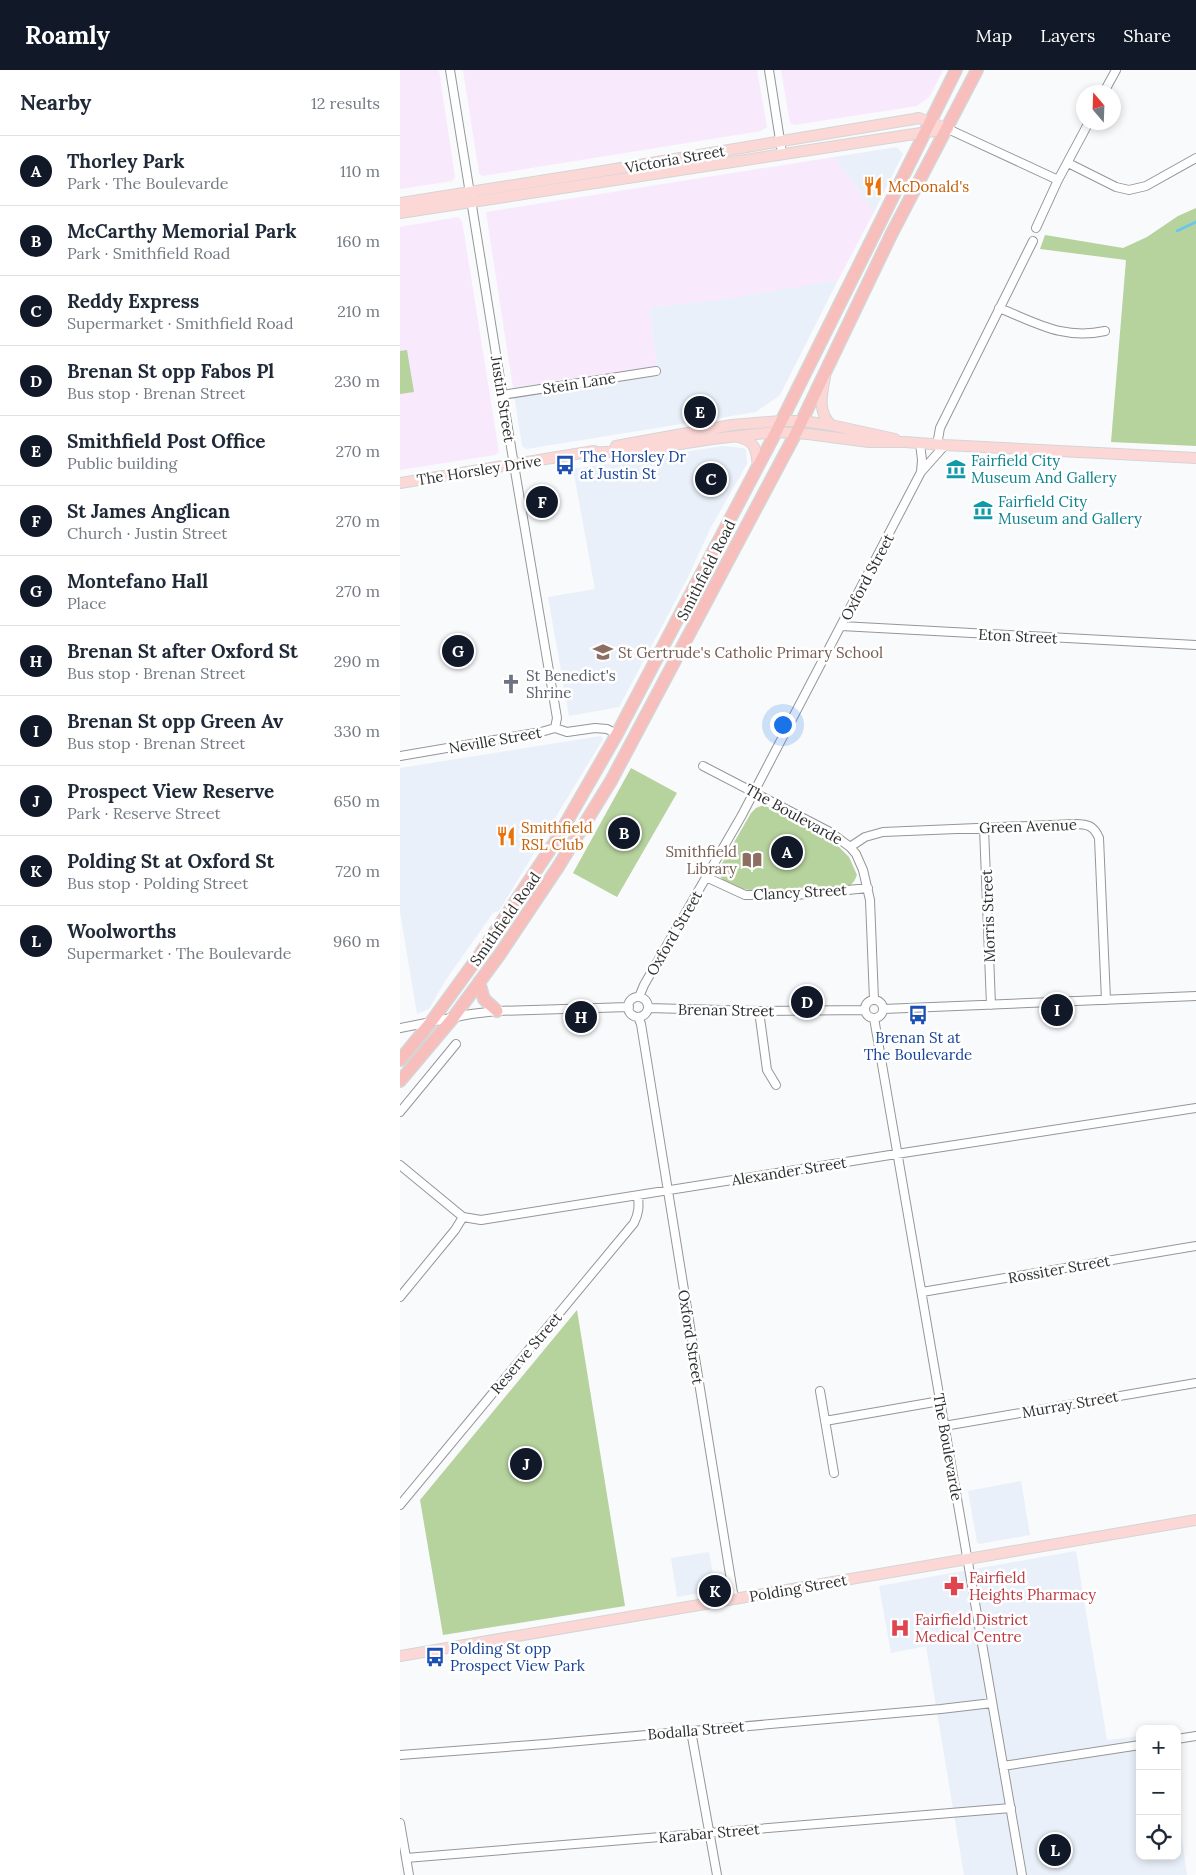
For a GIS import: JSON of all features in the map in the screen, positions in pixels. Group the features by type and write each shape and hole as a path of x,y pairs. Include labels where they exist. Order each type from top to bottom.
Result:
{"highway":[{"name":"Smithfield Road","path":"400,1060 431,1022 481,953 556,842 617,734 776,432 956,70"},
{"name":"Smithfield Road","path":"400,1081 479,982 558,867 611,781 796,433 892,232 978,70"},
{"path":"445,1003 457,975 489,929"},
{"path":"479,982 484,999 497,1011"}],"main road":[{"name":"Victoria Street","path":"400,203 780,142 914,118 919,118 928,126"},
{"name":"Victoria Street","path":"400,213 782,153 928,126 948,128"},
{"path":"827,367 821,403 825,416 831,425"},
{"name":"The Horsley Drive","path":"400,483 588,452 633,442 732,425 781,421 802,421 831,425 874,433 905,442"},
{"name":"The Horsley Drive","path":"588,452 642,450 776,432 869,442 905,442 1196,458"},
{"path":"735,436 751,442 757,454 758,466"},
{"name":"Polding Street","path":"400,1656 1196,1520"}],"street":[{"name":"Justin Street","path":"450,70 502,395 557,718 555,728"},
{"path":"769,70 782,153"},
{"path":"1108,85 1116,70"},
{"path":"948,128 1058,180"},
{"path":"1036,228 1058,180 1085,130"},
{"path":"1068,162 1116,187 1129,190 1146,186 1196,158"},
{"name":"Oxford Street","path":"640,998 644,985 754,792 922,472 941,445 940,428 1033,241"},
{"path":"999,308 1070,334 1088,334 1105,331"},
{"name":"Stein Lane","path":"502,395 656,371"},
{"path":"920,443 922,472"},
{"name":"Eton Street","path":"841,626 1196,645"},
{"name":"Neville Street","path":"400,756 542,732 555,728 567,732 594,728 607,729 617,734"},
{"name":"The Boulevarde","path":"703,766 830,832 850,846 860,861 870,900 874,1000"},
{"name":"Green Avenue","path":"850,846 865,837 883,832 1084,824 1091,826 1096,830 1099,838 1106,1000"},
{"name":"Morris Street","path":"984,828 991,1005"},
{"name":"Clancy Street","path":"706,877 745,894 796,895 868,888"},
{"path":"883,1009 1196,996"},
{"path":"640,998 647,1002 648,1008 646,1013 638,1016 633,1015 629,1007 633,999 640,998"},
{"path":"874,1000 882,1004 883,1009 881,1014 874,1018 869,1017 864,1010 866,1004 874,1000"},
{"path":"400,1028 471,1014 497,1011 629,1007"},
{"name":"Brenan Street","path":"648,1008 759,1011 864,1010"},
{"path":"759,1011 767,1070 776,1085"},
{"name":"Oxford Street","path":"638,1016 734,1599"},
{"name":"The Boulevarde","path":"874,1018 1022,1875"},
{"path":"400,1112 456,1044"},
{"name":"Alexander Street","path":"463,1217 481,1220 1196,1108"},
{"path":"400,1165 463,1217 455,1230 400,1297"},
{"name":"Reserve Street","path":"400,1504 634,1223 638,1215 638,1196"},
{"name":"Rossiter Street","path":"922,1292 1196,1246"},
{"name":"Murray Street","path":"944,1426 1196,1383"},
{"path":"820,1391 834,1473"},
{"path":"825,1422 940,1401"},
{"name":"Bodalla Street","path":"400,1755 545,1744 992,1703"},
{"path":"691,1731 717,1875"},
{"path":"1181,1738 1196,1736"},
{"path":"1003,1766 1136,1746"},
{"name":"Karabar Street","path":"406,1858 1011,1808"},
{"path":"400,1823 409,1875"}],"shaded area":[{"path":"400,70 439,70 455,177 452,181 400,189"},
{"path":"463,70 757,70 767,127 761,131 482,176 479,173"},
{"path":"781,70 943,70 930,96 917,106 794,125 790,123"},
{"path":"897,147 903,154 874,212 834,157"},
{"path":"834,157 874,212 838,280 731,298 649,308 657,366 513,388 486,212"},
{"path":"458,217 462,221 499,452 495,455 400,470 400,227"},
{"path":"838,280 780,395 756,412 526,449 522,446 513,388 657,366 649,308"},
{"path":"723,446 746,450 747,464 710,529 688,577 619,707 569,716 548,597 595,589 573,469"},
{"path":"601,736 603,739 499,911 493,913 445,981 429,1009 417,1014 400,912 400,768"},
{"path":"1021,1481 1030,1535 979,1544 977,1542 968,1491"},
{"path":"1076,1551 1107,1740 1136,1736 1136,1860 1181,1860 1181,1833 1187,1875 964,1875 926,1646 891,1653 879,1586"},
{"path":"709,1552 716,1590 677,1597 671,1558"}],"green space":[{"path":"1196,208 1196,446 1111,442 1126,260 1040,249 1045,235 1123,248 1147,237 1178,216"},
{"path":"407,350 414,392 400,394 400,351"},
{"path":"631,768 677,793 617,897 573,873"},
{"path":"764,805 829,837 849,857 857,875 853,883 842,888 829,890 763,891 748,890 726,883 720,876 721,865 751,813 756,808"},
{"path":"577,1310 625,1606 443,1635 420,1500"}],"waterway":[{"path":"1177,231 1196,222"}],"place":[{"name":"McDonald's","path":"873,186"},
{"name":"Smithfield Post Office","path":"700,412"},
{"name":"The Horsley Dr at Justin St","path":"565,465"},
{"name":"Fairfield City Museum And Gallery","path":"956,469"},
{"name":"Reddy Express","path":"711,479"},
{"name":"St James Anglican","path":"542,502"},
{"name":"Fairfield City Museum and Gallery","path":"983,510"},
{"name":"Montefano Hall","path":"458,651"},
{"name":"St Gertrude's Catholic Primary School","path":"603,652"},
{"name":"St Benedict's Shrine","path":"511,684"},
{"name":"McCarthy Memorial Park","path":"624,833"},
{"name":"Smithfield RSL Club","path":"506,836"},
{"name":"Thorley Park","path":"787,852"},
{"name":"Smithfield Library","path":"752,860"},
{"name":"Brenan St opp Fabos Pl","path":"807,1002"},
{"name":"Brenan St opp Green Av","path":"1057,1010"},
{"name":"Brenan St at The Boulevarde","path":"918,1015"},
{"name":"Brenan St after Oxford St","path":"581,1017"},
{"name":"Prospect View Reserve","path":"526,1464"},
{"name":"Fairfield Heights Pharmacy","path":"954,1586"},
{"name":"Polding St at Oxford St","path":"715,1591"},
{"name":"Fairfield District Medical Centre","path":"900,1628"},
{"name":"Polding St opp Prospect View Park","path":"435,1657"},
{"name":"Woolworths","path":"1055,1850"}]}
